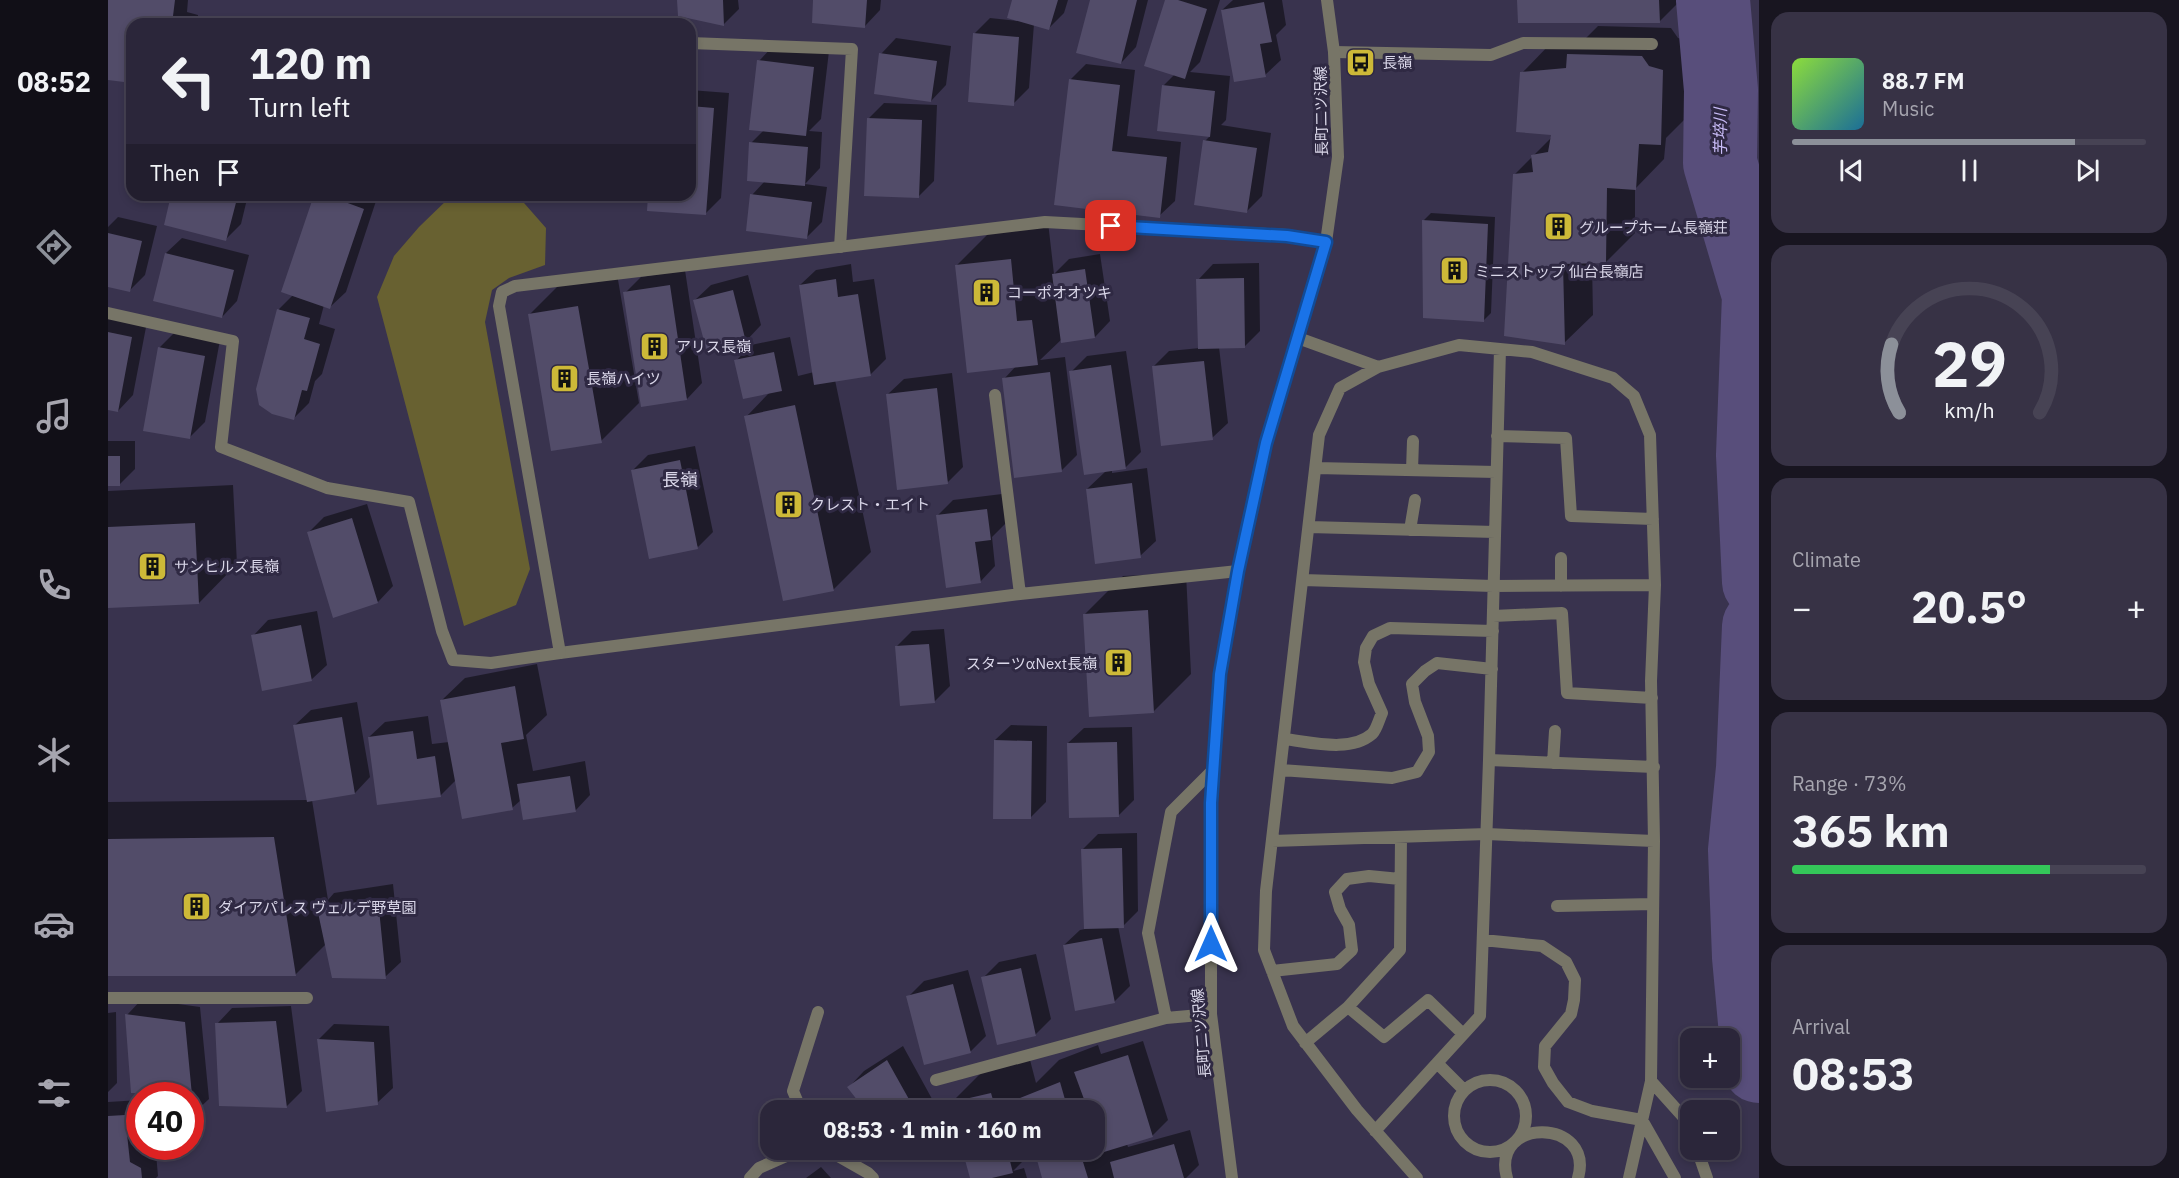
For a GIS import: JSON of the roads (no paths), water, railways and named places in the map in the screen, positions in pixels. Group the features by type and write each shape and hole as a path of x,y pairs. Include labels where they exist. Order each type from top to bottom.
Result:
{"street":[{"name":"長町二ツ沢線","path":"1232,1178 1211,1014 1211,803 1220,674 1238,571 1266,443 1326,242 1338,157 1334,52 1328,0"},
{"path":"696,43 852,49 840,247"},
{"path":"1334,52 1491,55 1523,43 1652,44"},
{"path":"560,652 499,306 502,292 515,286 1045,222 1287,236 1326,242"},
{"path":"108,313 233,341 221,447 327,488 409,502 442,631 453,660 491,663 560,652 1020,594 1238,571"},
{"path":"1298,338 1378,367"},
{"path":"1417,1178 1357,1110 1293,1026 1264,951 1266,891 1319,435 1340,388 1378,367 1459,345 1532,352 1613,378 1634,396 1650,435 1655,585 1651,681 1654,842 1651,1081 1629,1178"},
{"path":"1375,1131 1480,1016 1500,349"},
{"path":"995,395 1020,594"},
{"path":"1497,436 1566,438 1571,516 1653,519"},
{"path":"1412,470 1413,441"},
{"path":"1316,468 1496,472"},
{"path":"1410,530 1415,500"},
{"path":"1308,527 1495,532"},
{"path":"1561,558 1562,586"},
{"path":"1303,580 1493,586 1655,585"},
{"path":"1493,616 1562,613 1566,693 1652,698"},
{"path":"1284,739 1332,745 1358,743 1374,733 1382,713 1364,662 1366,648 1373,636 1390,628 1492,631"},
{"path":"1281,770 1392,778 1417,772 1429,752 1428,736 1415,702 1412,684 1437,663 1492,669"},
{"path":"1553,763 1555,731"},
{"path":"1489,760 1654,767"},
{"path":"1166,1018 1148,933 1171,812 1214,769"},
{"path":"1272,841 1487,834 1654,842"},
{"path":"1305,1043 1348,1007 1400,950 1401,837"},
{"path":"1272,971 1336,964 1352,950 1349,925 1340,909 1335,892 1347,879 1369,876 1400,879"},
{"path":"1557,906 1653,904"},
{"path":"1483,940 1542,946 1566,962 1575,980 1574,1000 1571,1014 1545,1046 1544,1067 1568,1102 1592,1112 1642,1120"},
{"path":"108,998 307,998"},
{"path":"1348,1007 1384,1037 1428,1000 1463,1034"},
{"path":"796,1100 792,1091 818,1012"},
{"path":"936,1080 1166,1018 1211,1014"},
{"path":"1437,1063 1464,1090"},
{"path":"1507,1178 1506,1161 1510,1150 1516,1141 1523,1130 1526,1118 1525,1105 1520,1094 1510,1085 1499,1080 1486,1079 1464,1090 1457,1100 1454,1122 1457,1132 1464,1141 1485,1152 1496,1152 1507,1148 1516,1141 1527,1134 1539,1131 1552,1132 1563,1137 1573,1146 1578,1158 1580,1171 1578,1178"},
{"path":"1651,1081 1680,1113"},
{"path":"1642,1120 1676,1178"},
{"path":"750,1178 759,1168 777,1160"},
{"path":"845,1160 873,1178"},
{"path":"1700,1160 1707,1178"}],"waterway":[{"name":"芋埣川","path":"1713,0 1721,90 1720,163 1759,295 1753,455 1759,582"},
{"name":"芋埣川","path":"1759,626 1753,768 1745,850 1749,957 1759,1066"}],"place":[{"name":"長嶺","path":"1361,62"},
{"name":"グループホーム長嶺荘","path":"1558,227"},
{"name":"ミニストップ 仙台長嶺店","path":"1454,271"},
{"name":"コーポオオツキ","path":"986,292"},
{"name":"アリス長嶺","path":"655,346"},
{"name":"長嶺ハイツ","path":"565,378"},
{"name":"クレスト・エイト","path":"789,504"},
{"name":"サンヒルズ長嶺","path":"153,566"},
{"name":"スターツαNext長嶺","path":"1118,663"},
{"name":"ダイアパレス ヴェルデ野草園","path":"197,907"}],"district":[{"name":"長嶺","path":"680,479"}]}
